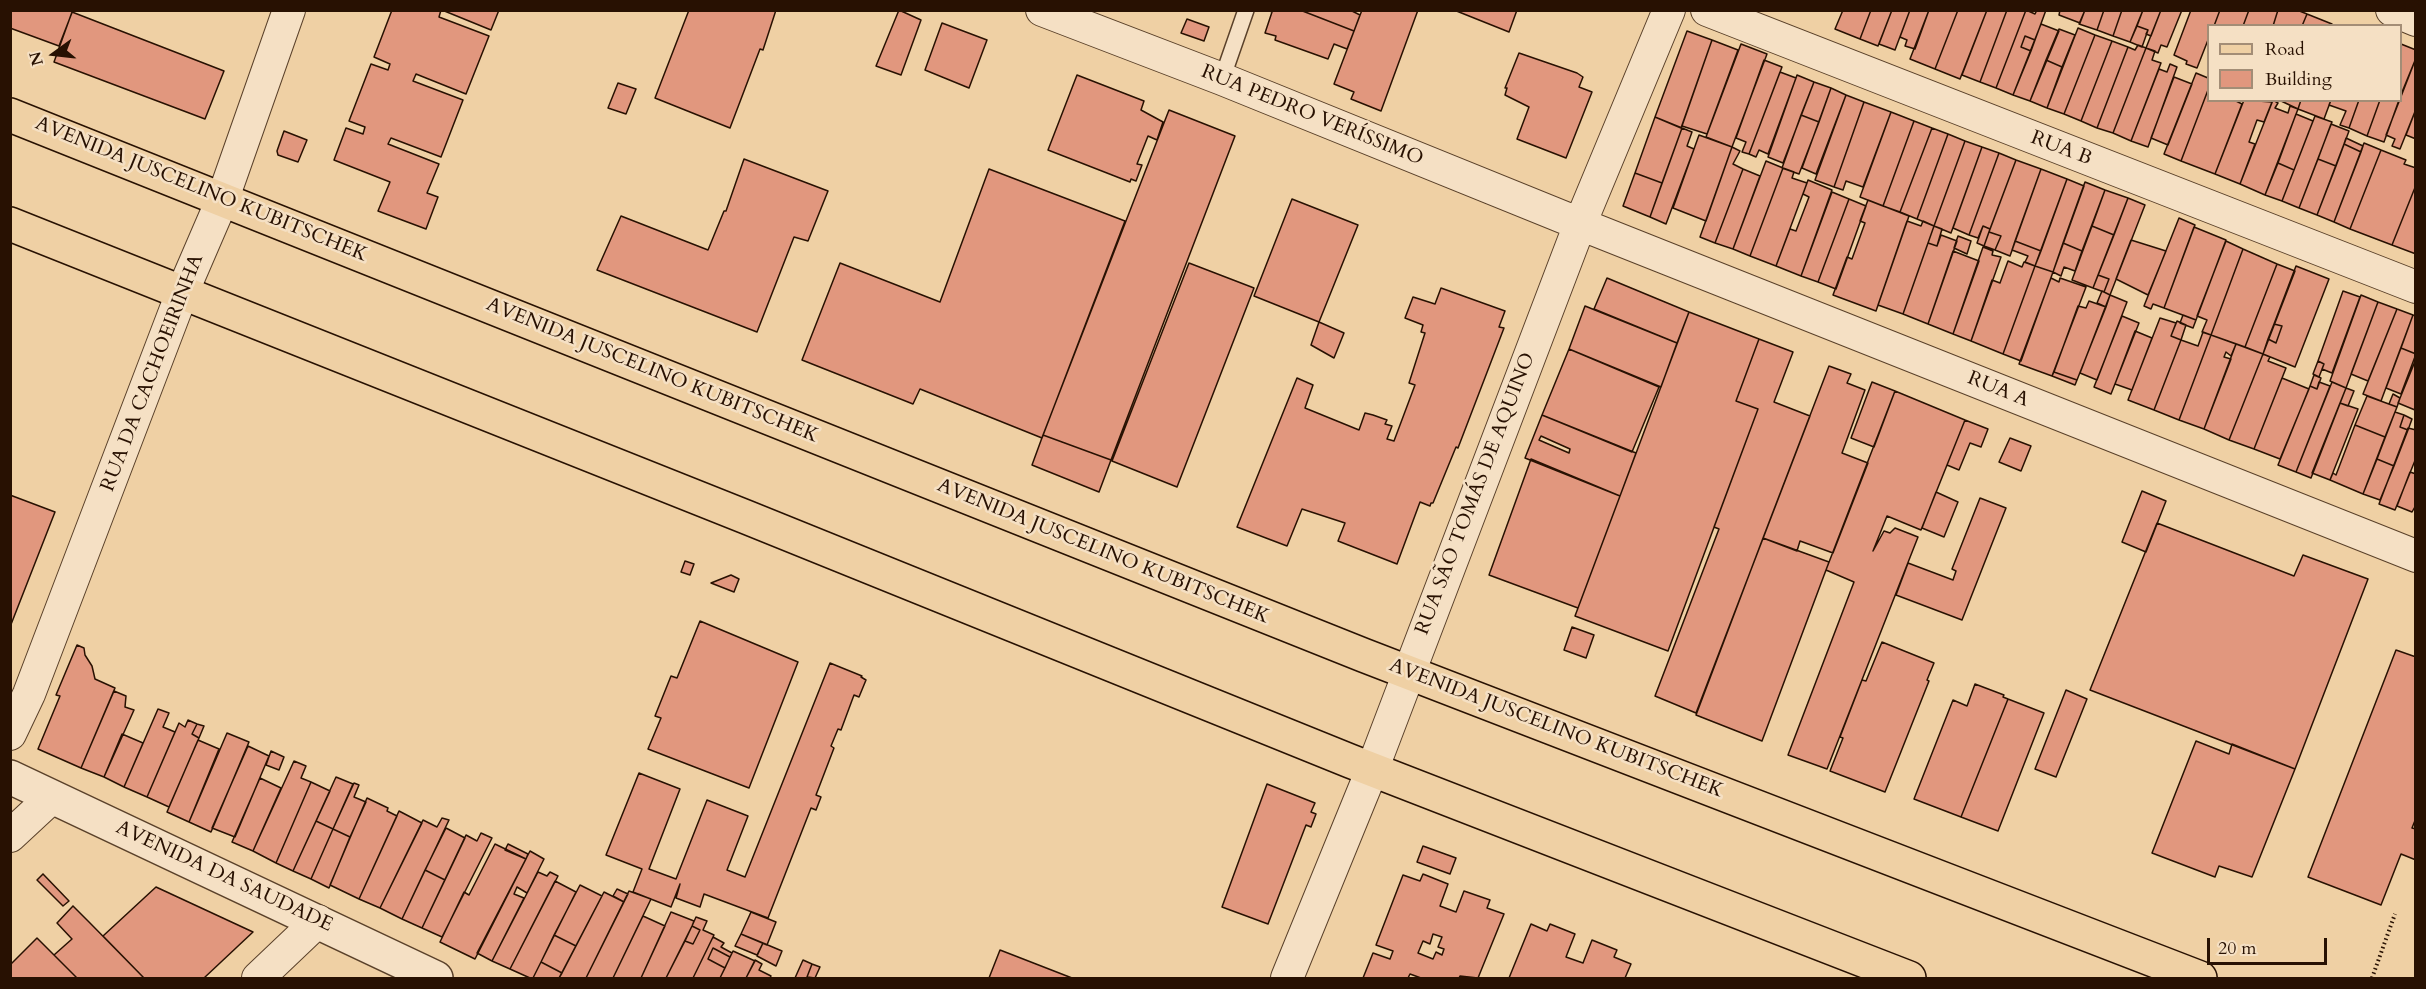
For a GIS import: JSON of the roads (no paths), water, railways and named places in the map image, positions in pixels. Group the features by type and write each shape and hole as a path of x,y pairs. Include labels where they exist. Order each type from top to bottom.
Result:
{"main road":[{"name":"AVENIDA JUSCELINO KUBITSCHEK","path":"10,115 1408,672 2200,978"},
{"path":"10,224 1372,770 1909,978"}],"street":[{"name":"RUA DA CACHOEIRINHA","path":"10,734 29,694 182,293 223,198 289,10"},
{"name":"RUA PEDRO VERÍSSIMO","path":"1042,10 1222,79 1580,224"},
{"name":"RUA SÃO TOMÁS DE AQUINO","path":"1287,978 1372,770 1580,224 1669,10"},
{"name":"RUA B","path":"1707,10 2415,287"},
{"path":"2392,10 2415,20"},
{"name":"RUA A","path":"1580,224 2415,556"},
{"name":"AVENIDA DA SAUDADE","path":"10,777 436,978"},
{"path":"10,836 52,797"},
{"path":"258,978 318,921"}],"lane":[{"path":"1222,79 1246,10"}]}
